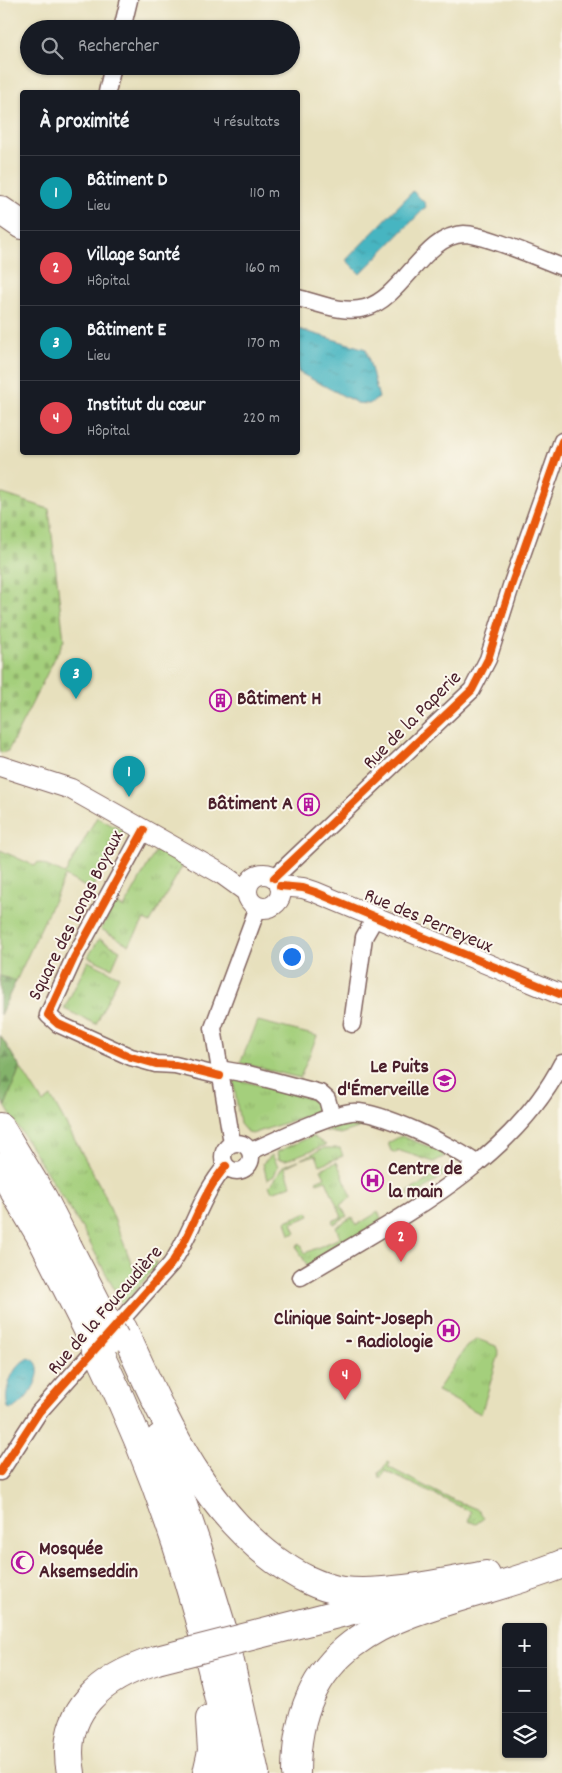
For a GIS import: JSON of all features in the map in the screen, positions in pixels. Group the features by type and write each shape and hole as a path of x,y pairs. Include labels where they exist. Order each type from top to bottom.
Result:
{"highway":[{"path":"0,210 20,224"},
{"path":"0,229 20,229"},
{"path":"2,1130 78,1239 109,1333 143,1453 208,1707 212,1751 208,1773"},
{"path":"0,1167 40,1235 109,1333 173,1434 198,1479 241,1532 288,1569 323,1586 355,1591 394,1589 486,1575"},
{"path":"109,1333 156,1429 198,1546 223,1631 255,1773"},
{"path":"143,1453 178,1552 203,1636 224,1718 234,1773"},
{"path":"276,1634 486,1575 562,1549"},
{"path":"71,1773 70,1738 76,1720 85,1702 96,1691 118,1675 492,1581 562,1557"},
{"path":"296,1773 297,1741 311,1695 334,1661 357,1639 409,1612 518,1580 562,1564"},
{"path":"86,1773 83,1755 84,1738 95,1713 123,1688 158,1664"}],"street":[{"path":"124,20 129,0"},
{"path":"107,90 111,75"},
{"path":"300,298 346,310 366,308 382,299 442,241 462,234 477,236 562,267"},
{"name":"Rue de la Paperie","path":"278,888 472,690 488,659 511,586 562,441"},
{"name":"Rue des Perreyeux","path":"0,766 71,789 222,874 252,893 264,875 278,888 304,888 562,995"},
{"name":"Square des Longs Boyaux","path":"144,830 74,958 48,1015 58,1024 131,1057 220,1073"},
{"path":"252,893 270,907 278,888"},
{"name":"Rue de la Foucaudière","path":"0,1472 39,1412 171,1264 180,1251 210,1186 226,1166 223,1161 224,1151 232,1143 220,1073 214,1022 252,893"},
{"path":"352,1024 364,937 375,918"},
{"path":"301,1277 405,1213 477,1164 494,1150 548,1089 562,1063"},
{"path":"220,1073 248,1074 320,1093 327,1099 332,1117"},
{"path":"250,1151 332,1117 356,1111 370,1114 451,1146 477,1164"},
{"path":"226,1166 234,1171 244,1169 251,1162 250,1151 244,1144 232,1143"}],"green space":[{"path":"0,493 49,509 64,640 8,751 0,753"},
{"path":"97,817 124,832 91,890 65,876 16,981 0,976 0,850 35,866 38,862 65,874"},
{"path":"156,850 183,865 150,923 144,920 129,945 101,929 115,903 124,908"},
{"path":"99,939 120,950 112,968 88,957"},
{"path":"88,961 119,976 96,1024 64,1009"},
{"path":"0,976 16,981 0,1015"},
{"path":"258,1021 317,1036 300,1078 240,1063"},
{"path":"0,1035 20,1067 5,1106 0,1098"},
{"path":"20,1067 43,1103 51,1097 104,1193 135,1272 157,1261 156,1266 123,1306 83,1230 5,1106"},
{"path":"233,1078 314,1100 319,1109 314,1113 252,1134 247,1132 240,1124"},
{"path":"356,1123 367,1125 340,1134 325,1131 342,1124"},
{"path":"312,1136 326,1145 286,1160 278,1159 277,1152"},
{"path":"401,1136 440,1151 445,1156 434,1162 397,1150 397,1153 391,1151 388,1143"},
{"path":"324,1148 340,1148 343,1156 320,1165 316,1155 301,1159"},
{"path":"272,1155 278,1166 274,1176 267,1180 263,1163"},
{"path":"299,1160 285,1167 291,1185 272,1192 269,1186 283,1166"},
{"path":"337,1162 352,1197 340,1205 347,1216 334,1224 332,1221 342,1217 326,1180 317,1183 316,1181 325,1177 321,1169"},
{"path":"443,1170 446,1172 444,1175 411,1198 408,1192"},
{"path":"308,1212 310,1216 292,1223 296,1233 290,1235 286,1221"},
{"path":"378,1212 382,1220 308,1267 296,1246 300,1243 305,1253 340,1238 336,1227 352,1217 357,1225"},
{"path":"477,1339 496,1346 499,1354 481,1414 437,1391 466,1347"},
{"path":"388,1462 390,1463 388,1467 444,1496 479,1510 484,1518 476,1524 468,1521 471,1512 385,1471 380,1479 379,1473"}],"water":[{"path":"413,191 425,203 426,207 360,274 346,260"},
{"path":"300,330 366,349 379,398 369,404 357,403 300,373"},
{"path":"29,1358 36,1362 38,1377 23,1401 17,1407 8,1408 7,1394 10,1379 18,1366"}],"cycle path":[{"path":"274,878 472,690 488,659 511,586 562,441"},
{"path":"144,830 74,958 48,1015 58,1024 131,1057 156,1064 175,1065 220,1076"},
{"path":"280,886 303,888 315,892 562,995"},
{"path":"0,1472 39,1412 171,1264 179,1252 210,1189 226,1166"}],"place":[{"name":"Bâtiment E","path":"76,699"},
{"name":"Bâtiment H","path":"221,700"},
{"name":"Bâtiment D","path":"129,797"},
{"name":"Bâtiment A","path":"309,805"},
{"name":"Le Puits d'Émerveille","path":"445,1080"},
{"name":"Centre de la main","path":"372,1181"},
{"name":"Village Santé","path":"401,1262"},
{"name":"Clinique Saint-Joseph - Radiologie","path":"449,1331"},
{"name":"Institut du cœur","path":"345,1400"},
{"name":"Mosquée Aksemseddin","path":"23,1562"}]}
